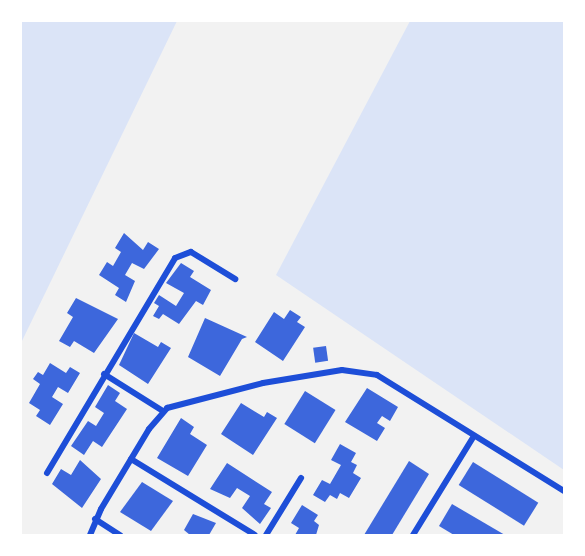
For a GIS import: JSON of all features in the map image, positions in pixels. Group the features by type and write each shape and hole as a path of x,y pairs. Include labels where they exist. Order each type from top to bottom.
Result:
{"street":[{"path":"47,473 104,374 178,255 191,252 235,279"},
{"path":"90,535 95,519 163,411 179,403 263,383 357,369 381,377 564,491"},
{"path":"104,374 163,411"},
{"path":"413,535 474,436"},
{"path":"131,459 255,535"},
{"path":"266,535 301,478"},
{"path":"95,519 120,535"}],"shaded area":[{"path":"21,21 177,21 21,343"},
{"path":"410,21 564,21 564,470 276,275"}],"building":[{"path":"124,233 143,250 148,242 159,249 144,269 132,263 125,275 135,281 126,302 115,295 119,288 99,275 107,262 113,266 121,252 115,248"},
{"path":"181,263 194,271 190,277 211,290 203,305 196,301 179,324 163,314 159,319 153,316 159,306 154,303 159,295 176,306 184,293 166,283"},
{"path":"76,298 118,319 94,353 74,341 70,347 59,341 73,317 67,313"},
{"path":"290,310 301,317 297,322 305,327 283,361 255,342 274,312 284,319"},
{"path":"205,318 247,337 242,339 220,376 188,357"},
{"path":"134,333 158,347 161,342 171,348 148,384 119,365"},
{"path":"326,346 328,361 315,363 313,348"},
{"path":"50,363 66,373 70,367 80,373 68,393 58,387 52,397 63,404 50,425 36,416 40,410 29,403 40,384 33,379 38,372 43,375"},
{"path":"108,385 120,393 115,401 127,409 102,447 93,441 84,455 71,446 88,421 96,426 104,413 95,407"},
{"path":"367,388 398,407 390,421 382,416 377,423 385,428 377,441 345,422"},
{"path":"305,391 336,410 315,443 284,424"},
{"path":"241,403 264,417 267,412 277,418 253,455 221,434"},
{"path":"181,418 194,427 190,434 207,445 188,476 157,458"},
{"path":"340,444 356,453 351,462 357,465 353,473 361,478 349,498 340,493 337,499 330,495 325,502 313,495 322,480 330,484 341,465 331,460"},
{"path":"80,460 101,479 82,508 52,484 61,469 71,475"},
{"path":"409,461 429,474 392,535 364,535"},
{"path":"473,462 538,503 524,526 459,485"},
{"path":"227,463 272,492 264,504 271,508 260,524 242,508 250,496 237,488 230,498 210,489"},
{"path":"142,482 173,501 151,531 120,512"},
{"path":"452,504 505,535 454,535 439,526"},
{"path":"302,505 318,515 314,521 319,525 316,535 295,535 299,528 291,523"},
{"path":"193,514 216,523 209,535 190,535 184,530"}]}
